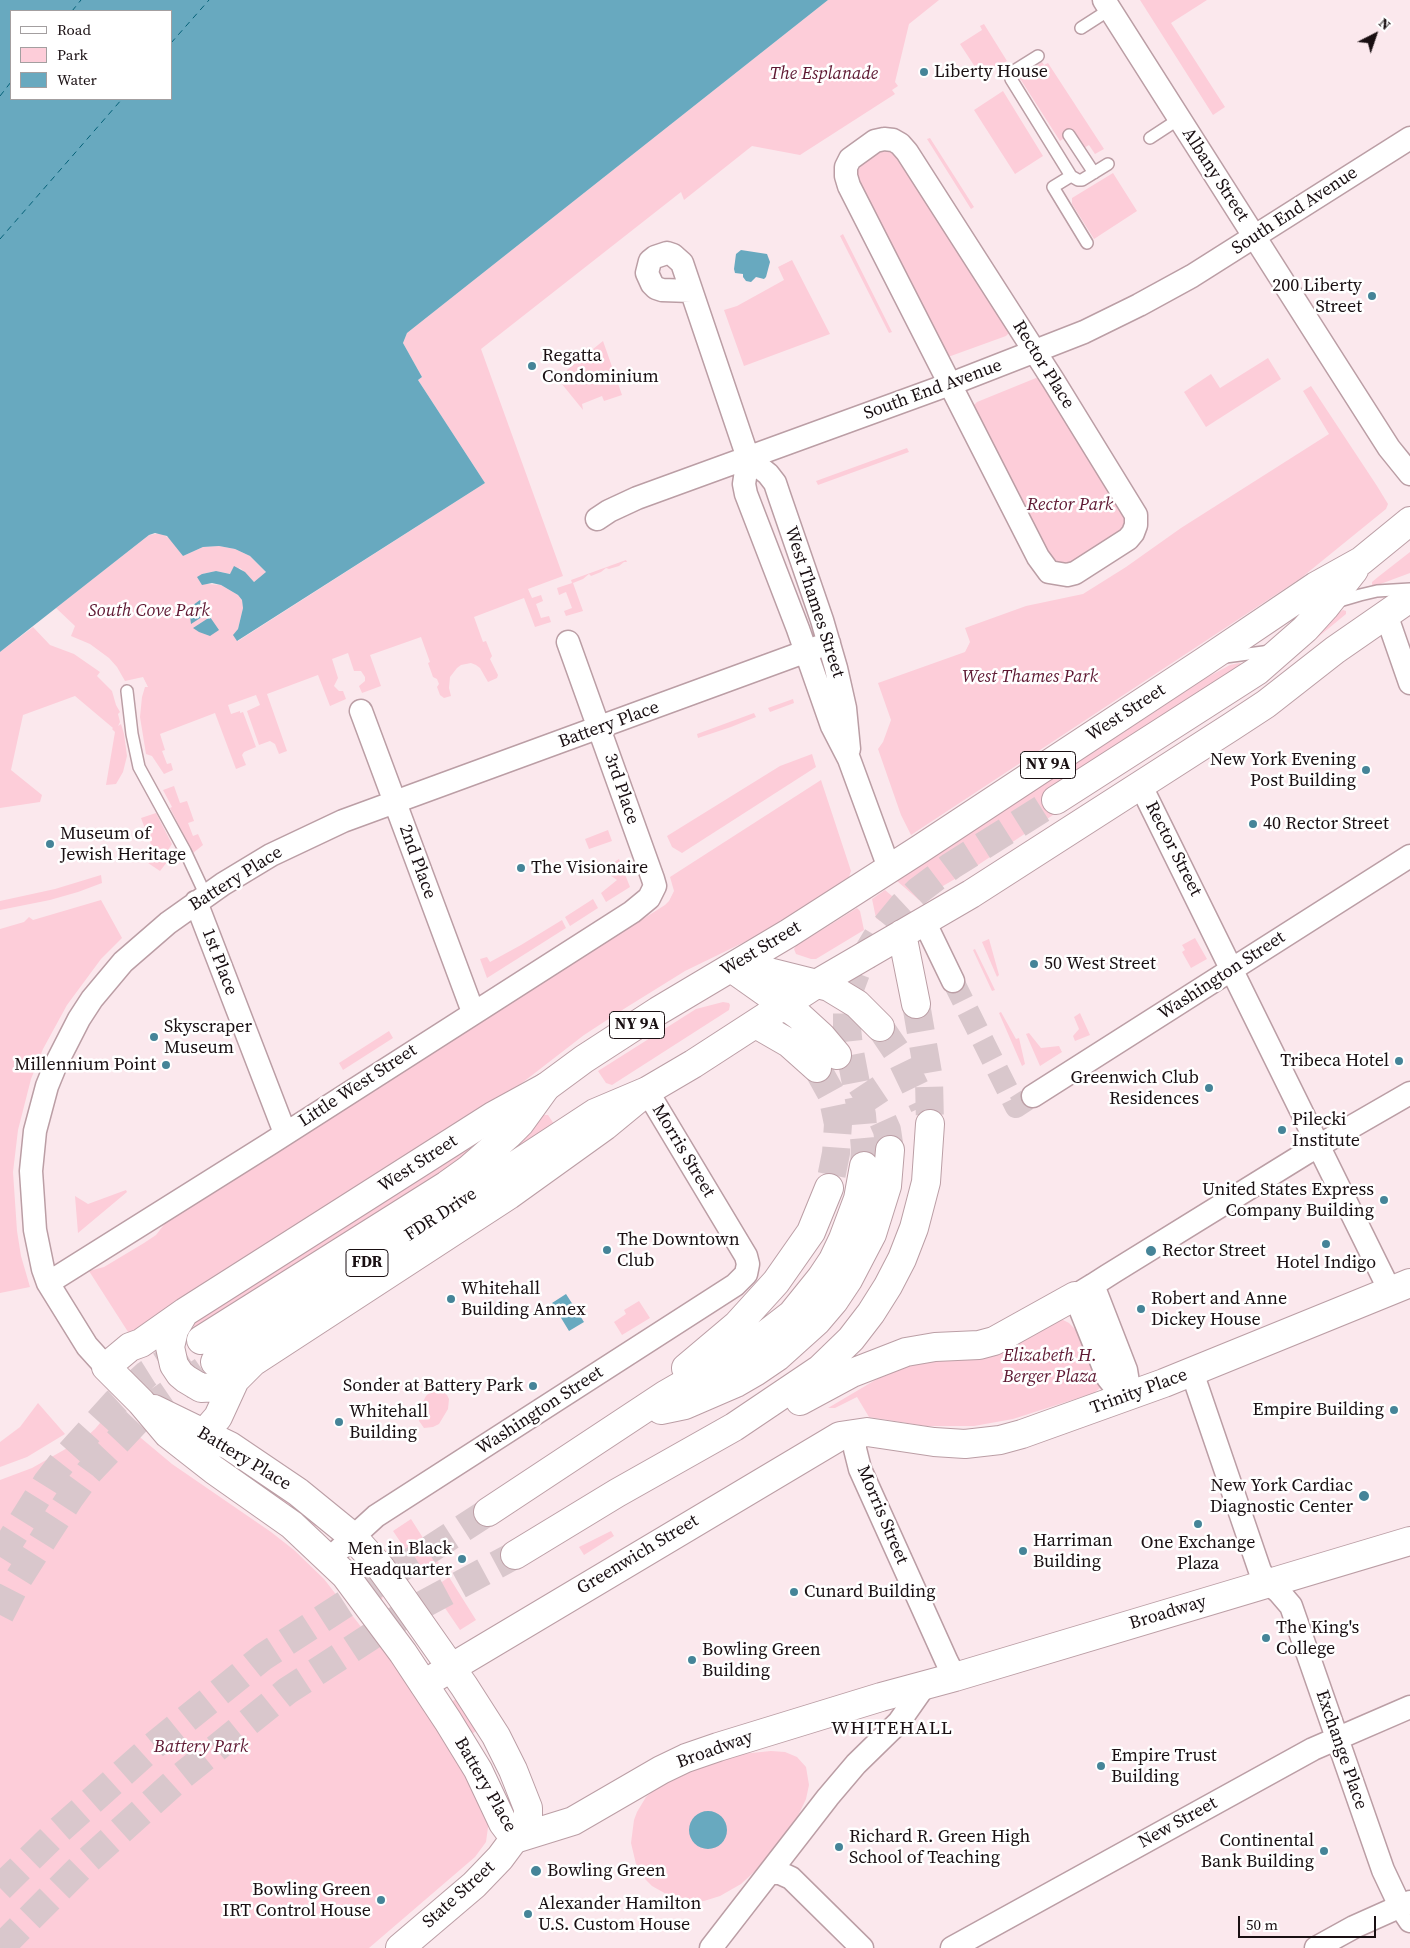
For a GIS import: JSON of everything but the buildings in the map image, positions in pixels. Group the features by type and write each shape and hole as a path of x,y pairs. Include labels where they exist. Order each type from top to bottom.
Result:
{"main road":[{"name":"West Street","path":"106,1367 130,1347 141,1343 185,1312 493,1116 546,1087 613,1040 732,968 889,868 1205,662 1316,586 1361,561 1410,521"},
{"path":"1056,800 1257,671 1326,607 1361,561"},
{"path":"197,1442 218,1417 235,1380 253,1362 509,1195 605,1126 647,1091 756,1024 818,983 971,894 1266,704 1335,650 1410,598"},
{"path":"913,927 916,1004"},
{"path":"732,968 765,970 818,983 842,994 857,1004 880,1027"},
{"path":"732,968 786,1005 815,1030 827,1061 789,1043 756,1024"},
{"name":"FDR Drive","path":"546,1087 514,1129 468,1170 208,1351 595,1112 647,1091"},
{"path":"515,1555 617,1493 734,1427 820,1369 851,1339 880,1300 902,1259 918,1214 926,1182 930,1124"},
{"path":"640,1413 685,1405 736,1383 777,1357 817,1322 848,1280 872,1234 887,1186 890,1150"},
{"path":"488,1512 666,1395 752,1345 792,1314 833,1260 858,1199 864,1166"},
{"path":"666,1395 684,1369 736,1325 776,1282 811,1232 829,1188"},
{"name":"Trinity Place","path":"855,1433 867,1432 950,1443 988,1442 1022,1434 1192,1372 1400,1287"},
{"path":"734,1427 779,1411 852,1373 906,1352 942,1346 980,1345 994,1341 1084,1290"},
{"path":"185,1312 174,1330 170,1347 174,1365 180,1374 186,1380 201,1388 219,1387 235,1380"},
{"name":"Battery Place","path":"106,1367 141,1402 160,1426 197,1442 230,1446 298,1492 352,1536 380,1567 472,1698 496,1736 513,1770 528,1808 526,1822 515,1839 503,1823 478,1770 424,1684 354,1586 329,1559 197,1442"},
{"name":"Greenwich Street","path":"424,1684 834,1439 844,1434 855,1433"},
{"name":"Broadway","path":"515,1839 573,1821 644,1779 686,1758 767,1731 1410,1541"},
{"name":"State Street","path":"400,1948 474,1885 515,1839"}],"street":[{"name":"Albany Street","path":"1107,5 1389,448 1410,474"},
{"name":"South End Avenue","path":"597,519 616,507 636,498 950,384 1084,332 1192,276 1410,138"},
{"name":"Rector Place","path":"893,140 900,144 907,152 1035,352 1136,515 1136,525 1128,539 1075,573 1067,576 1050,572 1043,565 950,384 846,176 846,167 850,159 875,141 893,140"},
{"name":"West Thames Street","path":"691,291 748,458 744,484 746,494 832,726 849,759 889,868"},
{"name":"West Thames Street","path":"748,458 768,474 775,483 829,643 845,708 849,759"},
{"path":"1386,614 1410,683"},
{"name":"3rd Place","path":"568,642 653,879"},
{"name":"Battery Place","path":"106,1367 88,1346 48,1283 43,1269 35,1230 31,1172 35,1131 47,1086 56,1064 79,1019 106,981 138,948 201,899 249,868 293,844 343,821 829,643"},
{"name":"2nd Place","path":"361,711 473,1012"},
{"name":"Rector Street","path":"1140,784 1319,1146 1400,1287"},
{"name":"Washington Street","path":"1033,1096 1410,856"},
{"name":"Little West Street","path":"48,1283 644,904 653,893 655,886 653,879"},
{"name":"1st Place","path":"201,899 278,1118 285,1133"},
{"path":"913,927 953,981"},
{"name":"Morris Street","path":"647,1091 746,1256 748,1264"},
{"path":"1127,1397 1108,1378 1084,1290 1319,1146 1410,1093"},
{"name":"Washington Street","path":"329,1559 352,1536 384,1511 735,1285 746,1274 748,1264"},
{"name":"Exchange Place","path":"1192,1372 1260,1571 1268,1583 1280,1592 1291,1606 1383,1870 1407,1910"},
{"name":"Morris Street","path":"855,1433 855,1449 860,1469 946,1662 955,1677"},
{"path":"711,1948 828,1797 856,1764 898,1722 925,1685"},
{"name":"New Street","path":"952,1948 1313,1749 1410,1707"},
{"path":"771,1873 780,1873 791,1878 862,1948"},
{"path":"1316,1948 1354,1926 1407,1910"}],"lane":[{"path":"1081,28 1107,5"},
{"path":"1038,56 1014,72 1011,79 1071,176 1082,180 1108,164"},
{"path":"1150,138 1179,119"},
{"path":"1069,135 1094,173"},
{"path":"1071,176 1053,187 1087,243"},
{"path":"1326,607 1360,595 1410,589"},
{"path":"1205,662 1230,656 1266,652 1290,642"},
{"name":"1st Place","path":"127,691 132,734 139,767 185,851 201,899"}],"green space":[{"path":"828,0 939,0 909,24 895,82 898,86 892,90 895,94 800,155 752,146 684,200 681,192 481,349 563,576 528,589 532,598 541,595 543,601 536,604 541,618 549,616 551,622 535,627 524,598 474,617 483,642 486,641 492,656 490,659 498,675 497,678 488,682 480,668 476,665 471,663 461,665 450,677 449,688 451,696 444,698 440,695 437,687 439,684 437,679 433,677 421,637 370,655 381,686 362,693 359,686 365,681 365,677 361,671 354,671 348,653 332,659 338,678 334,686 339,691 343,691 346,699 330,706 318,675 267,694 287,751 279,754 275,744 270,741 259,745 247,711 260,705 256,695 228,705 231,714 243,712 256,747 244,752 242,755 246,765 236,769 215,713 160,734 165,750 162,751 167,764 171,763 173,770 164,774 152,756 146,754 140,717 142,697 145,687 148,687 143,677 125,681 109,658 90,644 71,636 75,626 56,608 149,535 161,533 172,540 183,556 203,547 219,546 235,549 250,556 267,573 254,582 240,568 231,574 216,571 202,574 207,584 221,585 238,595 242,600 243,608 238,629 234,635 238,641 485,483 418,380 422,377 403,343 407,333"},
{"path":"1140,0 1207,0 1171,23 1225,107 1213,115"},
{"path":"984,24 1007,61 982,75 960,44 982,30 980,26"},
{"path":"1042,62 1044,65 1048,63 1104,149 1095,154 1089,145 1084,148 1073,132 1060,141 1019,77"},
{"path":"1003,91 1043,156 1015,174 974,110"},
{"path":"930,138 974,207 971,209 927,139"},
{"path":"880,149 893,149 1010,332 1006,336 948,357 854,174 855,169"},
{"path":"1113,173 1137,211 1094,239 1072,204 1072,198"},
{"path":"843,234 892,332 889,333 840,236"},
{"path":"792,260 830,334 744,366 724,310 737,306 784,280 778,267"},
{"path":"603,341 622,395 604,401 602,396 582,404 583,410 557,378"},
{"path":"1268,358 1281,379 1206,427 1184,392 1211,374 1220,388"},
{"name":"Rector Park","path":"1036,378 1039,379 1127,512 1124,529 1069,564 1054,565 972,407 977,402"},
{"name":"West Thames Park","path":"1311,386 1388,504 1386,509 1301,578 911,835 901,815 878,749 883,742 891,720 878,683 965,652 970,642 965,628 1026,606 1083,594 1126,567 1181,528 1329,434 1303,391"},
{"path":"907,448 909,452 818,485 816,481"},
{"path":"1410,552 1410,573 1375,586 1372,585 1372,582"},
{"path":"626,560 627,562 619,566 606,568 591,576 589,574 573,583 583,611 566,616 564,611 572,608 566,592 559,595 557,588 572,583 571,580"},
{"path":"1343,610 1346,611 1346,614 1295,656 1336,615"},
{"path":"33,627 50,645 74,654 100,672 97,676 112,691 120,712 118,714 120,722 118,726 121,724 127,756 123,772 116,784 106,785 115,732 113,728 75,696 23,715 11,770 42,795 40,802 0,808 0,652"},
{"path":"1243,664 1062,809 972,869 919,900 897,881 1206,678 1230,665"},
{"path":"793,699 794,703 770,712 768,708"},
{"path":"754,713 756,717 698,738 697,734"},
{"path":"812,754 816,767 682,853 672,847 667,836 780,766"},
{"path":"821,780 851,871 849,877 761,934 685,971 627,1007 584,1035 509,1093 130,1335 89,1271 104,1267 144,1243 156,1235 166,1222 665,905 674,891 670,877"},
{"path":"174,786 180,803 187,801 194,821 188,823 193,836 198,834 203,845 193,853 163,790"},
{"path":"156,813 172,844 168,850 171,857 160,871 148,863 156,858 141,818"},
{"path":"608,830 612,841 589,849 585,839"},
{"path":"619,859 630,887 606,902 601,893 617,880 607,873 598,872"},
{"path":"101,875 102,883 78,892 0,910 0,901 55,889"},
{"path":"885,890 906,908 880,921 876,918 872,899"},
{"path":"593,899 598,908 570,926 565,917"},
{"path":"101,900 122,938 101,959 67,1005 43,1049 31,1079 18,1130 13,1172 17,1231 21,1256 30,1287 0,1293 0,929 24,922 29,917 33,920"},
{"path":"857,908 860,911 864,930 816,959 796,954 794,949 796,946"},
{"path":"562,920 566,928 487,978 480,959 487,957 490,962"},
{"path":"1195,938 1207,959 1191,968 1182,952 1185,950 1182,945"},
{"path":"989,939 999,975 997,977 982,942"},
{"path":"975,949 995,990 992,991 973,950"},
{"path":"723,1002 729,1003 729,1010 612,1085 606,1083 598,1071 696,1009"},
{"path":"1001,1012 1016,1039 1019,1038 1025,1064 1022,1066 999,1013"},
{"path":"1080,1013 1090,1035 1075,1041 1073,1036 1079,1029 1074,1017"},
{"path":"389,1031 393,1038 343,1070 339,1063"},
{"path":"1029,1033 1041,1048 1059,1046 1062,1052 1040,1066 1026,1034"},
{"path":"543,1115 548,1115 554,1124 509,1157 504,1151"},
{"path":"469,1147 472,1153 196,1329 192,1324 192,1320"},
{"path":"126,1190 127,1192 78,1233 75,1196 88,1204"},
{"path":"639,1301 650,1318 622,1335 614,1322 626,1314 624,1310"},
{"name":"Elizabeth H. Berger Plaza","path":"1061,1319 1069,1323 1077,1331 1099,1382 1100,1388 1094,1393 1013,1419 974,1426 926,1426 869,1417 857,1397 835,1408 828,1408 899,1366"},
{"path":"439,1389 449,1399 448,1409 439,1424 424,1428 419,1421 419,1409 430,1392"},
{"path":"38,1403 65,1434 27,1457 0,1467 0,1442 20,1427"},
{"name":"Battery Park","path":"116,1404 123,1422 129,1428 172,1464 294,1550 324,1579 362,1628 378,1637 451,1744 489,1820 486,1842 475,1857 369,1948 0,1948 0,1480 32,1468 85,1438"},
{"path":"230,1459 319,1522 312,1530 224,1466"},
{"path":"411,1519 439,1563 422,1574 393,1531"},
{"path":"611,1531 614,1536 584,1555 579,1547"},
{"path":"360,1563 384,1594 382,1599 379,1599 354,1570"},
{"path":"449,1577 476,1620 460,1630 432,1589"},
{"path":"456,1699 476,1731 469,1736 448,1704"},
{"name":"Bowling Green","path":"771,1751 785,1752 797,1757 806,1767 809,1785 806,1799 797,1818 765,1862 741,1884 720,1896 704,1901 686,1902 677,1900 652,1886 636,1864 631,1843 634,1820 646,1797 668,1778 732,1755"}],"water":[{"path":"0,0 828,0 407,333 403,343 422,377 418,380 485,483 237,641 233,635 238,629 243,608 242,600 238,595 221,585 212,583 202,585 197,577 216,571 230,574 234,566 245,572 254,582 266,572 250,556 235,549 219,546 203,547 183,556 167,536 155,533 149,535 0,652"},
{"path":"741,250 767,254 770,262 764,279 756,277 751,282 746,281 743,274 735,273 736,254"},
{"path":"200,600 208,613 191,624 189,608"},
{"path":"210,617 219,630 210,636 193,628"},
{"path":"566,1294 584,1322 569,1331 552,1303"},
{"path":"708,1811 721,1817 727,1830 721,1843 708,1849 695,1843 689,1830 695,1817"}],"ferry route":[{"path":"73,10 81,0"},
{"path":"172,42 209,0"},
{"path":"0,96 10,83"},
{"path":"0,239 121,100"}],"tunnel":[{"path":"864,1166 865,1149 862,1115 847,1028 847,1008 851,986 857,970 878,935 903,905 918,891 951,866 1056,800"},
{"path":"953,981 1016,1107 1033,1096"},
{"path":"916,1004 929,1079 930,1124"},
{"path":"880,1027 901,1058 924,1106"},
{"path":"817,1068 832,1095 838,1124 836,1153 829,1188"},
{"path":"861,1085 879,1112 887,1130 890,1150"},
{"path":"0,1557 47,1482 68,1455 116,1402 147,1374 201,1340"},
{"path":"0,1615 19,1578 70,1498 89,1472 150,1407 215,1362"},
{"path":"0,1888 57,1832 152,1747 263,1657 488,1512"},
{"path":"0,1948 86,1862 178,1779 287,1691 407,1613 515,1555"}],"place":[{"name":"Liberty House","path":"924,72"},
{"name":"200 Liberty Street","path":"1372,296"},
{"name":"Regatta Condominium","path":"532,366"},
{"name":"New York Evening Post Building","path":"1366,770"},
{"name":"40 Rector Street","path":"1253,824"},
{"name":"Museum of Jewish Heritage","path":"50,844"},
{"name":"The Visionaire","path":"521,868"},
{"name":"50 West Street","path":"1034,964"},
{"name":"Skyscraper Museum","path":"154,1037"},
{"name":"Tribeca Hotel","path":"1399,1061"},
{"name":"Millennium Point","path":"166,1065"},
{"name":"Greenwich Club Residences","path":"1209,1088"},
{"name":"Pilecki Institute","path":"1282,1130"},
{"name":"United States Express Company Building","path":"1384,1200"},
{"name":"Hotel Indigo","path":"1326,1244"},
{"name":"The Downtown Club","path":"607,1250"},
{"name":"Rector Street","path":"1151,1251"},
{"name":"Whitehall Building Annex","path":"451,1299"},
{"name":"Robert and Anne Dickey House","path":"1141,1309"},
{"name":"Sonder at Battery Park","path":"533,1386"},
{"name":"Empire Building","path":"1394,1410"},
{"name":"Whitehall Building","path":"339,1422"},
{"name":"New York Cardiac Diagnostic Center","path":"1364,1496"},
{"name":"One Exchange Plaza","path":"1198,1524"},
{"name":"Harriman Building","path":"1023,1551"},
{"name":"Men in Black Headquarter","path":"462,1559"},
{"name":"Cunard Building","path":"794,1592"},
{"name":"The King's College","path":"1266,1638"},
{"name":"Bowling Green Building","path":"692,1660"},
{"name":"Empire Trust Building","path":"1101,1766"},
{"name":"Richard R. Green High School of Teaching","path":"839,1847"},
{"name":"Continental Bank Building","path":"1324,1851"},
{"name":"Bowling Green","path":"536,1871"},
{"name":"Bowling Green IRT Control House","path":"381,1900"},
{"name":"Alexander Hamilton U.S. Custom House","path":"528,1914"}],"district":[{"name":"WHITEHALL","path":"892,1729"}],"park label":[{"name":"The Esplanade","path":"824,74"},
{"name":"South Cove Park","path":"149,611"}]}
